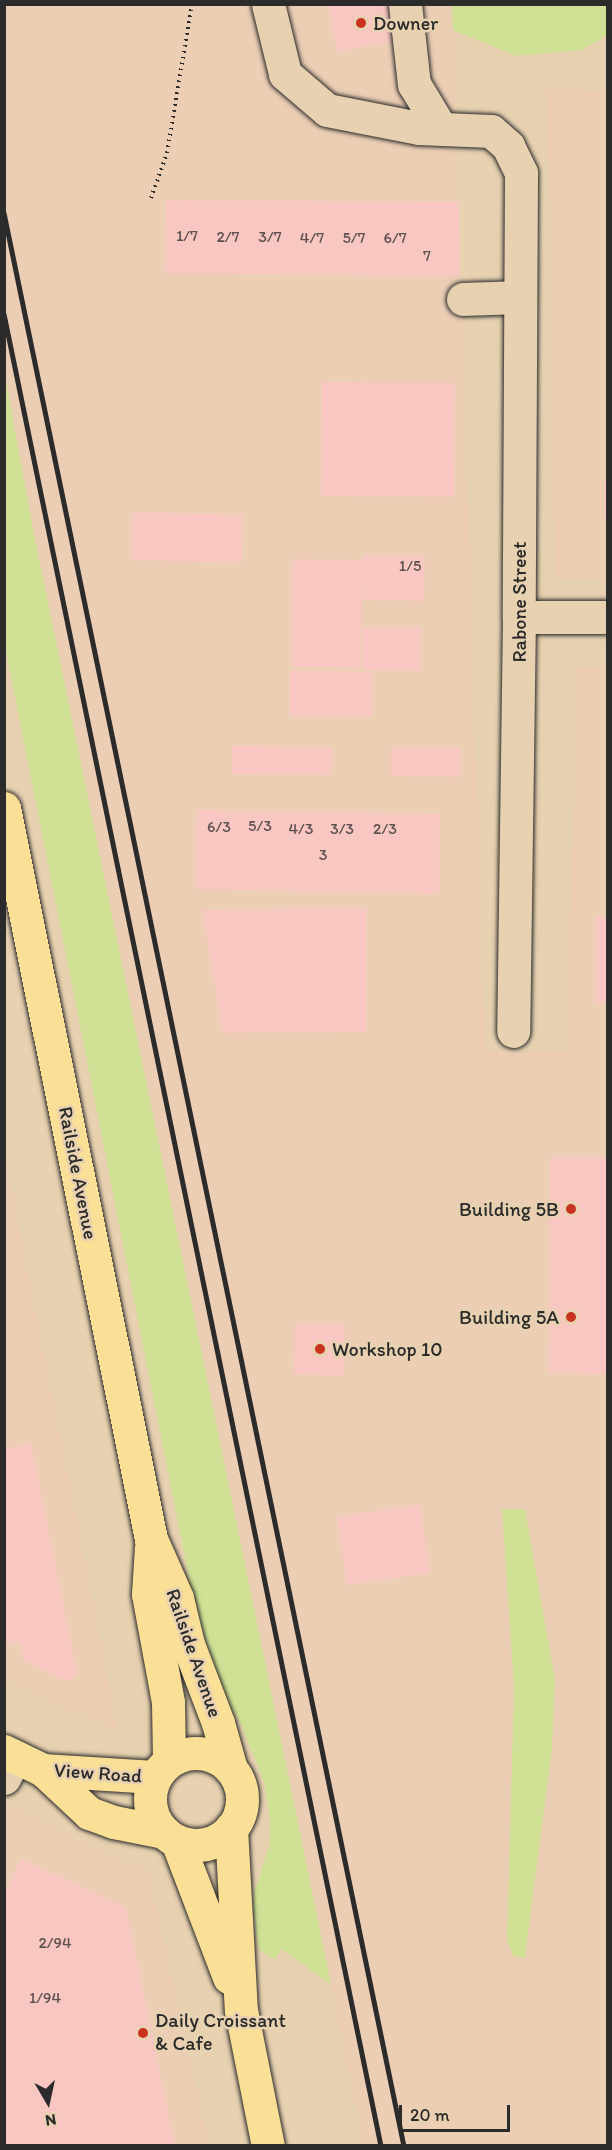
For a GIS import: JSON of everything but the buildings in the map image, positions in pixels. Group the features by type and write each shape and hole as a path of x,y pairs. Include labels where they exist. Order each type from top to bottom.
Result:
{"main road":[{"name":"Railside Avenue","path":"4,807 151,1539 177,1598 188,1644 218,1723 231,1769"},
{"name":"Railside Avenue","path":"151,1539 148,1594 168,1702 161,1769"},
{"path":"171,1837 194,1844 210,1842 231,1828 239,1814 242,1799 239,1782 231,1769 217,1758 203,1753 183,1754 161,1769 150,1797 154,1818 171,1837 241,2010"},
{"name":"View Road","path":"17,1764 161,1769"},
{"name":"View Road","path":"17,1764 89,1813 171,1837"},
{"path":"231,1828 241,2010 268,2145"}],"street":[{"path":"268,4 285,74 327,110 419,128 441,129"},
{"path":"405,4 414,84 441,129"},
{"name":"Rabone Street","path":"441,129 491,131 508,146 521,172 519,617 513,1031"},
{"path":"463,299 520,297"},
{"path":"519,617 608,617"}],"path":[{"path":"151,198 167,153 192,4"}],"shaded area":[{"path":"4,5 452,5 485,1051 568,1052 576,668 607,668 607,2145 364,2145 34,534 5,371"},
{"path":"547,89 607,92 607,579 556,579"},
{"path":"5,1156 118,1731 5,1680"},
{"path":"4,1803 148,1872 209,2145 5,2145"}],"green space":[{"path":"452,5 607,5 607,35 582,50 516,56 453,30"},
{"path":"4,371 34,534 331,1984 281,1949 275,1959 259,1950 253,1909 254,1894 270,1842 270,1819 264,1782 241,1724 217,1683 200,1634 5,646"},
{"path":"502,1509 525,1509 555,1680 552,1747 525,1958 513,1956 507,1940 514,1688"}],"railway":[{"path":"4,213 404,2146"},
{"path":"4,314 381,2146"}],"place":[{"name":"Downer","path":"361,23"},
{"name":"Building 5B","path":"571,1209"},
{"name":"Building 5A","path":"571,1317"},
{"name":"Workshop 10","path":"320,1349"},
{"name":"Daily Croissant & Cafe","path":"143,2033"}]}
